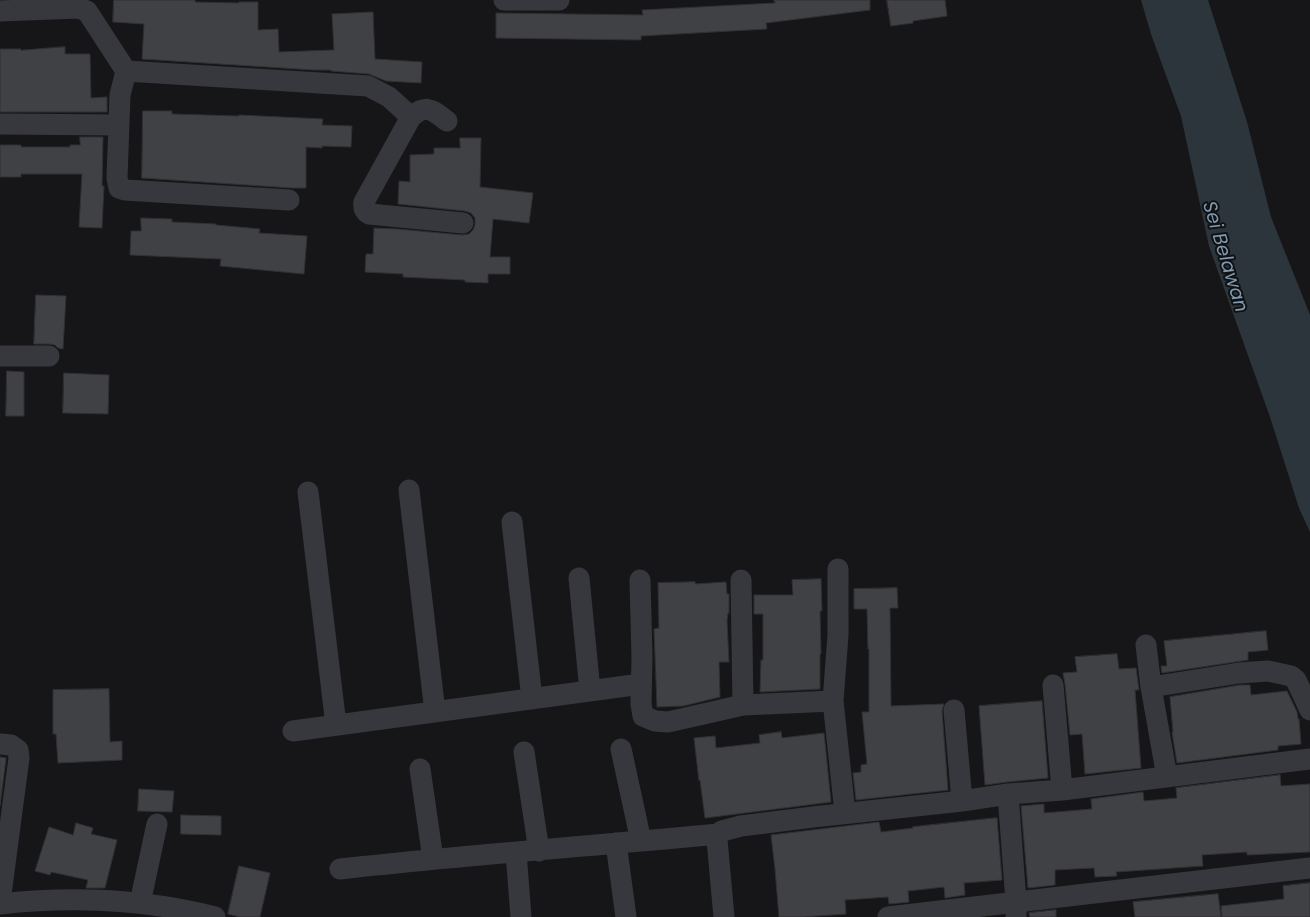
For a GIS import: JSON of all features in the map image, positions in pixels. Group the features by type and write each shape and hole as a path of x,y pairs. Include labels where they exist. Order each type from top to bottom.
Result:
{"street":[{"path":"504,0 559,0"},
{"path":"0,11 82,8 86,11 126,71 120,95 117,178 119,188 125,190 289,200"},
{"path":"126,71 360,86 372,88 401,108 418,111 423,108 429,108 447,121"},
{"path":"401,108 363,208 369,214 463,223"},
{"path":"0,124 119,125"},
{"path":"0,356 49,356"},
{"path":"409,490 435,712"},
{"path":"308,492 336,725"},
{"path":"512,522 532,699"},
{"path":"838,569 838,635 833,701 845,813"},
{"path":"578,578 590,691"},
{"path":"640,580 642,657 640,684 643,716 655,721 668,722 743,705 833,701"},
{"path":"741,580 743,705"},
{"path":"1146,645 1166,777"},
{"path":"1151,687 1239,673 1268,671 1291,676 1296,680 1310,710"},
{"path":"293,731 640,684"},
{"path":"1054,685 1062,790"},
{"path":"954,710 962,801"},
{"path":"0,744 11,745 18,750 19,758 0,903 68,899 140,903 189,910 215,917"},
{"path":"621,749 641,841"},
{"path":"524,752 539,851"},
{"path":"340,869 718,834 722,831 741,826 1008,794 1062,790 1310,759"},
{"path":"420,768 433,859"},
{"path":"1008,794 1016,910"},
{"path":"140,903 157,824"},
{"path":"718,834 724,917"},
{"path":"616,844 626,917"},
{"path":"516,852 521,917"},
{"path":"888,917 1016,910 1310,868"}],"water":[{"name":"Sei Belawan","path":"1141,0 1208,0 1247,122 1271,217 1310,315 1310,532 1299,508 1270,417 1209,246 1181,116 1152,37"}],"building":[{"path":"114,0 258,2 258,30 278,29 279,52 334,50 332,14 373,12 375,59 422,62 421,83 386,81 369,74 331,70 142,59 144,24 113,22"},
{"path":"774,0 870,0 870,10 766,23 767,29 641,36 641,40 496,38 496,13 643,15 642,10 775,3"},
{"path":"887,0 945,0 947,16 891,26"},
{"path":"65,47 65,54 90,54 91,98 107,97 107,112 0,112 0,49 21,50"},
{"path":"143,111 172,111 172,114 323,119 322,125 352,126 351,147 306,147 306,188 142,178"},
{"path":"80,137 103,137 102,186 104,186 102,228 79,227 82,174 21,174 21,177 0,177 0,145 70,147 70,145 80,145"},
{"path":"460,138 481,138 480,187 533,193 529,223 493,219 490,257 510,257 510,274 488,274 488,283 403,277 403,274 365,272 366,254 373,254 374,228 462,235 469,234 473,230 475,218 471,213 398,204 399,181 410,182 410,155 434,154 434,148 460,148"},
{"path":"141,218 172,219 172,222 260,229 259,233 307,236 304,274 220,266 221,259 130,255 131,231 141,231"},
{"path":"36,295 66,296 63,349 55,345 34,344"},
{"path":"7,371 24,372 24,416 6,416"},
{"path":"64,373 109,375 108,414 63,413"},
{"path":"821,579 820,689 760,692 761,660 763,660 763,614 754,614 754,595 793,595 792,580"},
{"path":"695,582 695,584 726,582 727,594 729,594 727,621 729,662 719,662 720,697 683,706 657,707 654,629 659,628 658,583"},
{"path":"897,588 898,608 890,608 891,706 944,704 942,711 948,790 856,800 853,773 861,772 861,765 867,764 862,712 869,712 869,649 867,609 854,609 854,589"},
{"path":"1266,631 1268,650 1248,652 1248,660 1162,673 1161,666 1167,666 1164,641"},
{"path":"1117,654 1119,669 1136,668 1139,690 1135,690 1141,768 1085,774 1082,734 1070,735 1063,673 1077,672 1075,657"},
{"path":"1250,685 1251,695 1287,691 1299,719 1301,744 1278,746 1278,750 1177,763 1172,732 1170,697"},
{"path":"109,689 110,742 122,741 122,760 58,763 56,734 53,734 53,690"},
{"path":"1042,701 1048,778 985,785 979,706"},
{"path":"781,732 782,738 824,733 831,802 705,818 694,738 715,736 716,748 760,743 759,735"},
{"path":"0,757 6,758 0,806"},
{"path":"1280,775 1281,786 1310,784 1310,852 1247,855 1247,852 1202,855 1203,866 1116,872 1117,876 1095,877 1094,868 1055,870 1055,885 1028,888 1021,806 1044,804 1044,813 1092,809 1091,799 1143,792 1144,801 1177,798 1176,788"},
{"path":"139,789 174,791 172,812 138,811"},
{"path":"181,815 221,816 221,835 181,834"},
{"path":"997,818 1002,880 964,883 965,895 945,898 944,887 908,891 909,902 889,904 888,897 845,900 846,914 779,917 771,835 879,822 881,832"},
{"path":"76,823 93,828 91,834 117,840 105,888 86,888 88,880 51,872 50,875 35,871 49,827 73,835"},
{"path":"239,866 270,873 260,917 240,917 228,914"},
{"path":"1310,883 1310,917 1222,917 1221,906 1284,899 1283,886"},
{"path":"1218,894 1221,917 1135,917 1133,902"},
{"path":"1056,910 1056,917 1030,917 1029,913"}]}
